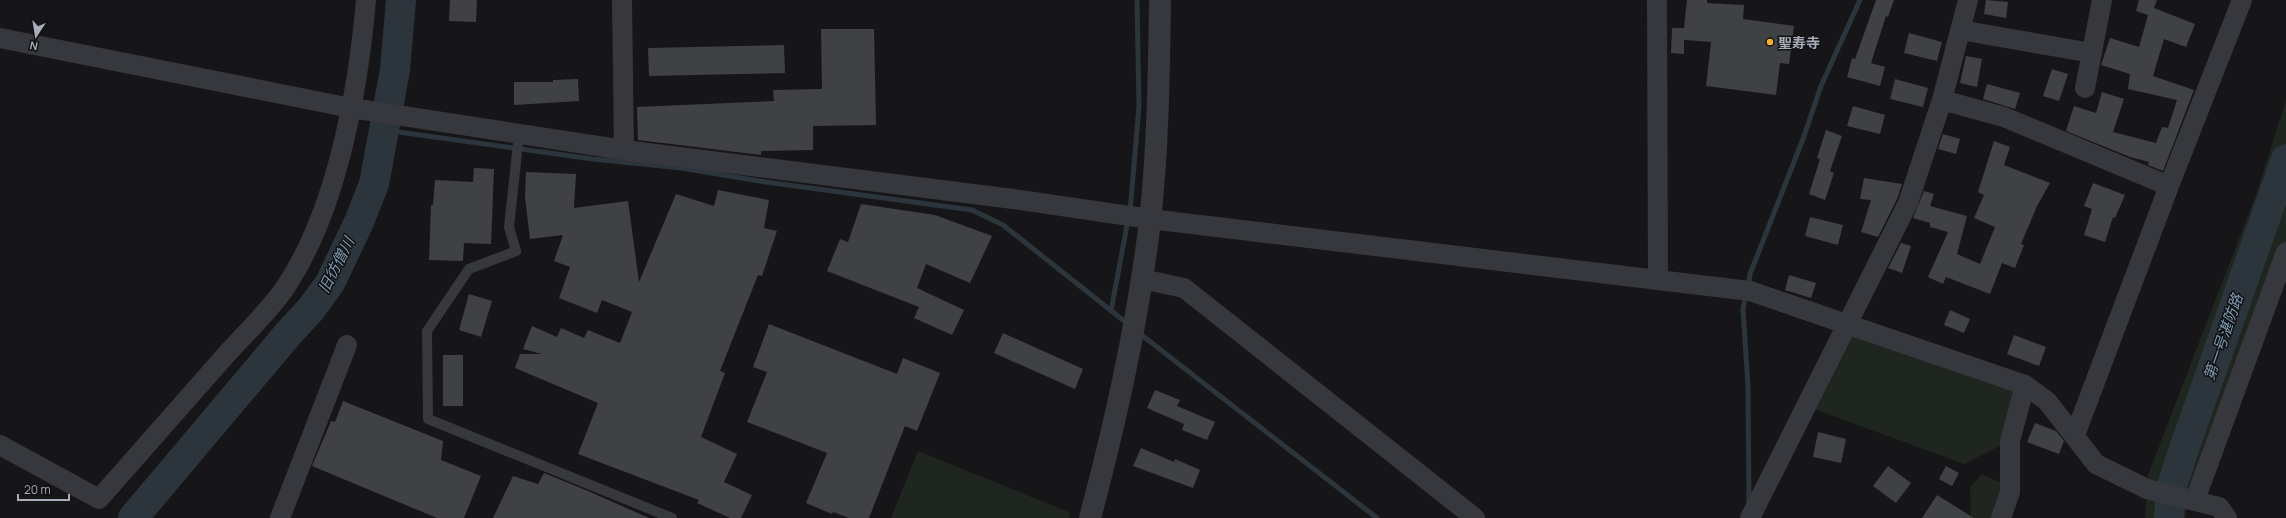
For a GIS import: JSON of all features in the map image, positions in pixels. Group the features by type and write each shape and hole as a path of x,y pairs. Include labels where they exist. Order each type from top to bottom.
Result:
{"street":[{"path":"0,445 99,499 285,289 311,242 331,187 351,108 363,36 366,0"},
{"path":"622,0 624,150"},
{"path":"1090,518 1108,450 1142,279 1150,219 1158,106 1160,0"},
{"path":"1657,0 1658,280"},
{"path":"1750,518 1908,203 1942,100 1968,0"},
{"path":"2085,88 2102,0"},
{"path":"2075,435 2169,186 2242,0"},
{"path":"1960,30 2092,54"},
{"path":"0,38 351,108 624,150 1013,199 1150,219 1750,292 2025,385 2047,401 2075,435 2096,464 2147,489 2192,499 2219,507 2227,518"},
{"path":"1942,100 2004,117 2169,186"},
{"path":"2192,499 2286,252"},
{"path":"1142,279 1184,288 1475,518"},
{"path":"280,518 347,345"},
{"path":"2002,518 2010,492 2010,441 2025,385"}],"lane":[{"path":"518,134 509,227 516,252 469,269 427,331 428,419 672,518"}],"shaded area":[{"path":"2286,100 2286,246 2188,498 2185,518 2145,518 2148,475 2257,192"},
{"path":"1843,330 2025,385 2010,441 1964,464 1806,406"},
{"path":"918,451 1071,513 1069,518 891,518"},
{"path":"1982,474 2010,487 1998,518 1971,518 1970,487"}],"building":[{"path":"450,0 477,0 476,22 449,21"},
{"path":"1687,0 1707,0 1707,3 1744,5 1743,19 1794,26 1789,64 1780,63 1776,95 1706,86 1711,42 1684,40 1684,54 1671,53 1672,28 1684,28"},
{"path":"1876,0 1894,0 1888,17 1886,16 1871,63 1885,67 1880,86 1847,77 1852,58 1855,59"},
{"path":"1986,0 2008,2 2006,18 1984,14"},
{"path":"2139,0 2157,0 2154,8 2195,24 2186,47 2164,39 2153,76 2194,90 2163,171 2148,165 2149,162 2130,157 2066,131 2074,106 2096,113 2102,92 2124,99 2113,132 2156,143 2162,127 2168,128 2177,100 2128,89 2130,74 2101,65 2110,38 2139,47 2148,15 2136,11"},
{"path":"821,29 874,29 876,125 813,126 813,150 761,151 761,155 638,140 637,107 774,101 773,90 822,89"},
{"path":"1909,33 1942,42 1937,61 1904,53"},
{"path":"784,45 785,73 649,76 648,48"},
{"path":"1966,56 1982,59 1977,87 1960,83"},
{"path":"2052,69 2068,74 2059,101 2043,96"},
{"path":"578,79 579,101 514,105 514,82 553,82 553,80"},
{"path":"1895,79 1928,88 1923,107 1890,99"},
{"path":"1987,84 2020,93 2015,109 1983,99"},
{"path":"1853,106 1885,115 1880,134 1847,126"},
{"path":"1826,130 1842,136 1830,171 1834,173 1825,200 1809,194 1820,159 1817,158"},
{"path":"1943,134 1960,139 1956,154 1938,149"},
{"path":"1994,141 2010,147 2004,165 2050,183 2037,206 2021,244 2024,245 2015,268 2002,263 1990,294 1946,277 1943,284 1928,277 1948,232 1930,227 1930,223 1913,218 1924,191 1934,194 1930,206 1967,216 1957,254 1980,264 1995,227 1974,218 1984,195 1978,192"},
{"path":"474,168 494,169 491,244 464,243 463,261 429,260 431,205 433,205 435,180 473,182"},
{"path":"526,172 576,174 574,208 628,201 639,282 676,194 714,206 718,190 769,200 764,228 777,231 762,276 758,275 720,371 725,373 701,437 737,454 724,482 752,495 741,518 730,518 697,503 699,500 578,454 598,403 515,368 520,354 542,354 523,349 532,326 557,337 561,328 584,338 588,330 620,343 632,312 602,300 597,313 559,298 570,267 554,261 563,235 530,239 525,197"},
{"path":"1864,178 1902,184 1897,199 1878,237 1861,232 1871,200 1860,199"},
{"path":"2093,183 2125,195 2115,218 2113,217 2105,242 2084,235 2092,209 2084,206"},
{"path":"861,204 935,215 992,236 970,283 926,264 917,288 964,310 952,335 914,318 919,307 827,271 840,239 848,242"},
{"path":"1810,217 1843,225 1838,245 1805,236"},
{"path":"1901,243 1911,246 1902,273 1888,268"},
{"path":"1789,275 1816,283 1811,298 1785,290"},
{"path":"469,294 492,301 481,337 459,330"},
{"path":"1950,310 1970,319 1964,333 1944,325"},
{"path":"769,324 897,374 903,358 940,373 917,431 905,426 869,518 849,518 833,512 832,514 806,503 827,453 747,422 767,372 753,367"},
{"path":"1003,333 1083,369 1075,389 994,353"},
{"path":"2014,335 2046,347 2039,366 2007,354"},
{"path":"443,355 463,355 463,406 443,406"},
{"path":"1155,390 1180,400 1177,406 1215,422 1207,440 1182,430 1184,424 1147,408"},
{"path":"343,401 443,441 441,460 481,476 464,518 437,518 312,466 331,421 335,422"},
{"path":"2035,423 2056,431 2064,441 2059,454 2027,442"},
{"path":"1818,432 1846,439 1841,463 1813,457"},
{"path":"1141,448 1174,462 1175,459 1200,470 1193,488 1133,466"},
{"path":"1888,466 1911,483 1896,503 1873,486"},
{"path":"1946,466 1959,473 1952,486 1939,479"},
{"path":"544,473 649,518 493,518 513,476 538,484"},
{"path":"1937,495 1974,518 1922,518"}],"waterway":[{"name":"旧彷僧川","path":"133,518 288,334 311,309 330,283 359,222 374,184 395,70 401,0"},
{"path":"1130,212 1139,106 1137,0"},
{"path":"1748,288 1750,274 1803,139 1821,86 1860,0"},
{"path":"384,130 593,159 681,168 766,182 972,210 1003,225 1128,324"},
{"name":"第一号湛防路","path":"2169,518 2171,489 2184,449 2286,159"},
{"path":"1111,311 1128,220"},
{"path":"1746,295 1743,309 1748,386 1749,503"},
{"path":"1139,333 1377,518"}],"place":[{"name":"聖寿寺","path":"1770,42"}]}
